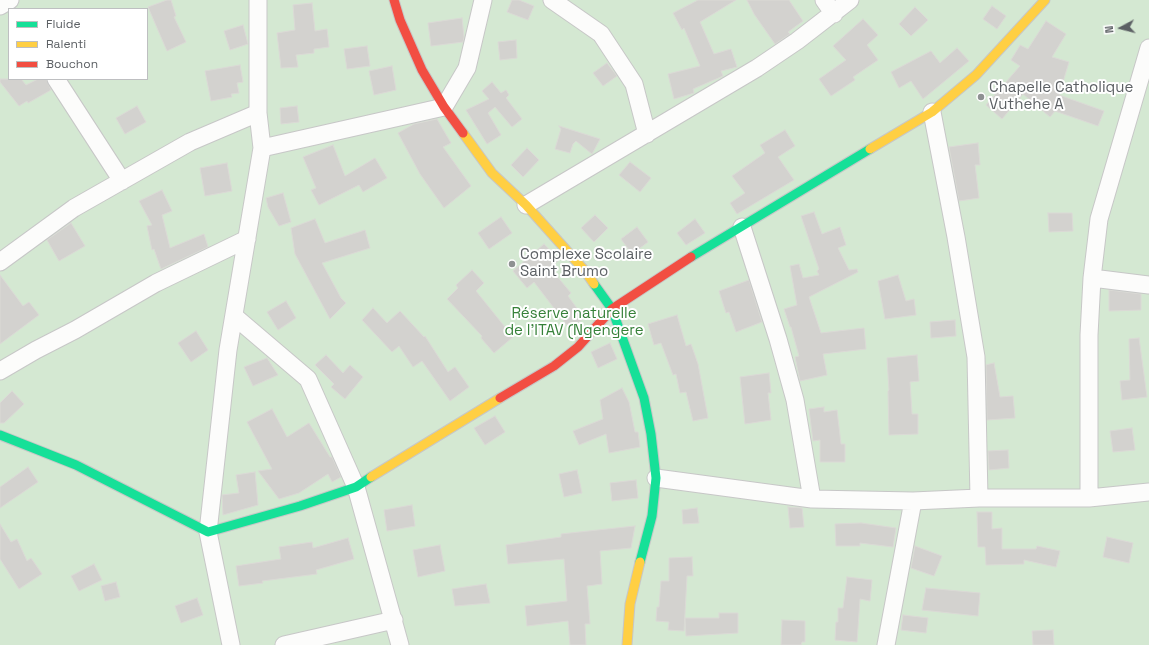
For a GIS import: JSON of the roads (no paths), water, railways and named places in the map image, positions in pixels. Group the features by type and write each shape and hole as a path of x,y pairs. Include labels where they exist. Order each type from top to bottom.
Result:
{"street":[{"path":"230,645 208,532 214,461 234,316 262,148 258,113 258,0"},
{"path":"394,0 400,20 422,70 444,107 492,173 526,205 566,248 612,309 644,398 651,434 656,478 652,516 630,604 627,645"},
{"path":"262,148 444,107 466,68 483,0"},
{"path":"552,0 601,34 634,84 647,134"},
{"path":"824,0 834,14"},
{"path":"526,205 757,68 797,42 850,0"},
{"path":"0,435 76,465 208,532 300,506 356,487 436,436 554,366 578,347 612,309 695,254 932,112 976,74 1044,0"},
{"path":"1089,498 1089,335 1092,278 1099,219 1149,48"},
{"path":"57,80 122,180"},
{"path":"932,112 956,237 976,357 979,498"},
{"path":"0,262 74,208 122,180 190,142 258,113"},
{"path":"742,227 778,338 795,400 812,499"},
{"path":"0,371 36,350 76,330 156,283 247,239"},
{"path":"1092,278 1149,285"},
{"path":"234,316 308,379 356,487 400,645"},
{"path":"656,478 812,499 913,501 979,498 1089,498 1149,492"},
{"path":"886,645 913,501"},
{"path":"284,645 394,620"}],"place":[{"name":"Chapelle Catholique Vuthehe A","path":"981,97"},
{"name":"Complexe Scolaire Saint Brumo","path":"512,264"}],"park label":[{"name":"Réserve naturelle de l'ITAV (Ngengere","path":"574,322"}]}
